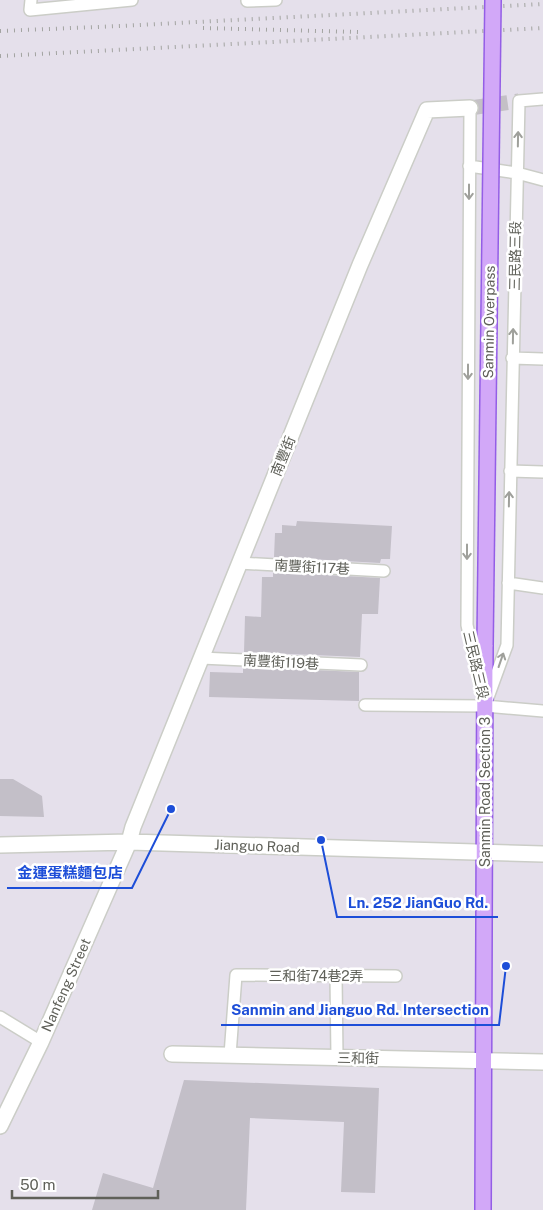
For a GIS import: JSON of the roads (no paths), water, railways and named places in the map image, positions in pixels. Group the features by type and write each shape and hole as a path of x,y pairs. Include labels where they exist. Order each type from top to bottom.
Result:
{"main road":[{"name":"Sanmin Overpass","path":"485,644 493,0"},
{"name":"Sanmin Road Section 3","path":"484,1210 485,644"}],"street":[{"name":"南豐街","path":"129,842 133,827 360,265 428,110 470,108"},
{"name":"Jianguo Road","path":"0,845 129,842 543,854"},
{"name":"Nanfeng Street","path":"0,1126 41,1042 129,842"},
{"name":"三和街","path":"172,1054 543,1062"}],"lane":[{"path":"32,0 30,10 132,0"},
{"path":"247,1 276,0"},
{"name":"三民路三段","path":"485,706 506,645 519,101 543,99"},
{"name":"三民路三段","path":"470,108 467,625 485,706"},
{"path":"469,166 517,173 543,180"},
{"path":"512,358 543,360"},
{"path":"510,471 543,472"},
{"name":"南豐街117巷","path":"239,563 384,571"},
{"path":"508,583 543,588"},
{"name":"南豐街119巷","path":"201,658 360,665"},
{"path":"365,705 485,706 543,711"},
{"name":"三和街74巷2弄","path":"230,1055 236,975 396,976"},
{"path":"336,976 337,1057"},
{"path":"0,1017 41,1042"}],"tunnel":[{"path":"470,108 519,101"}],"railway":[{"path":"0,31 543,4"},
{"path":"203,28 358,32"},
{"path":"0,56 543,28"}],"place":[{"name":"金運蛋糕麵包店","path":"171,809"},
{"name":"Ln. 252 JianGuo Rd.","path":"321,840"},
{"name":"Sanmin and Jianguo Rd. Intersection","path":"506,966"}]}
